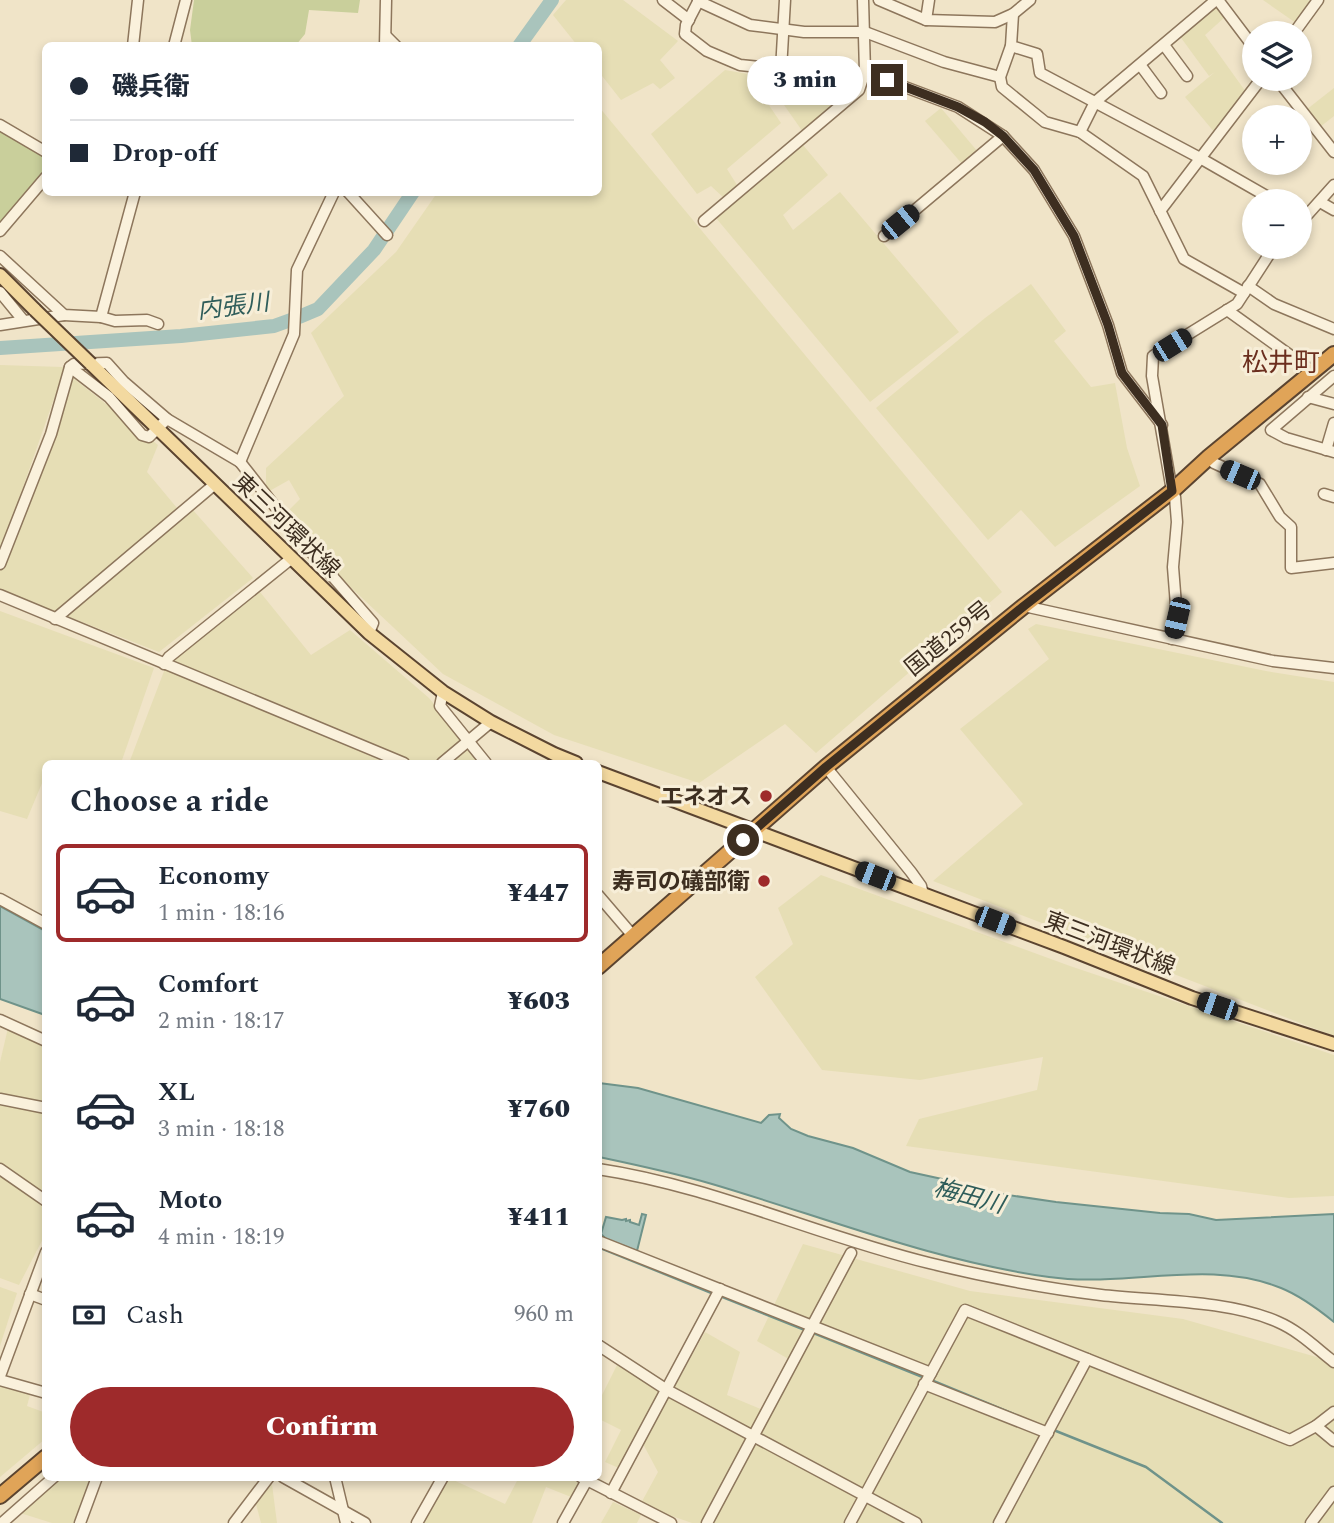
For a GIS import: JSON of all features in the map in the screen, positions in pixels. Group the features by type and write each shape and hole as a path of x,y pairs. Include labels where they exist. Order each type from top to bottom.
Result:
{"highway":[{"name":"国道259号","path":"602,964 826,767 1024,606 1172,491 1334,354"},
{"path":"0,1499 42,1460"}],"main road":[{"name":"東三河環状線","path":"0,275 369,633 443,692 491,722 569,760"},
{"name":"東三河環状線","path":"602,773 1192,998 1334,1044"}],"street":[{"path":"133,42 138,0"},
{"path":"175,42 186,0"},
{"path":"386,0 386,41"},
{"path":"663,0 689,20"},
{"path":"781,70 785,0"},
{"path":"704,221 861,87 865,72 863,0"},
{"path":"879,0 926,20 995,22 1013,14 1030,0"},
{"path":"926,20 929,0"},
{"path":"1080,132 1096,103 1217,0 1242,32"},
{"path":"1303,21 1318,0"},
{"path":"1000,77 944,62 865,32 804,32 750,25 699,1 685,34 707,51 740,65 830,74 865,72 958,107 1003,136 1034,170 1074,236 1108,325 1122,373 1162,425"},
{"path":"1013,14 1011,46 1000,77 1002,87 1045,122 1080,132 1143,176 1184,259 1274,304 1334,330"},
{"path":"1164,45 1187,76"},
{"path":"1011,46 1037,54 1040,73 1254,189"},
{"path":"1140,66 1161,93"},
{"path":"1160,211 1252,91"},
{"path":"1286,91 1334,152"},
{"path":"0,125 42,150"},
{"path":"884,236 1003,136"},
{"path":"0,231 42,182"},
{"path":"1312,210 1334,185"},
{"path":"101,317 134,196"},
{"path":"240,462 295,328 297,270 332,196"},
{"path":"352,196 387,235"},
{"path":"1320,202 1334,210"},
{"path":"0,256 64,315"},
{"path":"1172,639 1177,618 1173,567 1177,522 1152,376 1153,356 1237,304 1266,259"},
{"path":"0,292 23,320"},
{"path":"1227,310 1312,371"},
{"path":"0,326 64,315 101,317 114,321 147,320 158,324"},
{"path":"70,367 107,363 124,382 167,419 240,462 306,546 373,623 369,633"},
{"path":"70,367 109,397 142,435 149,437 167,419"},
{"path":"0,564 51,434 70,367"},
{"path":"1334,376 1271,430 1286,438 1330,451 1334,422"},
{"path":"1321,385 1334,389"},
{"path":"1308,397 1334,404"},
{"path":"1209,457 1214,464 1263,487 1280,517 1291,527 1291,568 1334,563"},
{"path":"55,619 215,484"},
{"path":"164,664 169,657 292,558"},
{"path":"0,595 397,760"},
{"path":"1024,606 1273,661 1334,668"},
{"path":"443,692 440,706 484,760"},
{"path":"446,760 491,722"},
{"path":"826,767 911,872 923,894"},
{"path":"0,899 42,922"},
{"path":"602,900 634,937"},
{"path":"0,1020 42,1039"},
{"path":"0,1099 42,1107"},
{"path":"602,1169 649,1178 756,1208 900,1255 979,1274 1101,1295 1226,1308 1265,1317 1298,1333 1334,1363"},
{"path":"0,1170 42,1198"},
{"path":"602,1243 1049,1430"},
{"path":"707,1523 812,1331 851,1253"},
{"path":"42,1262 0,1378 42,1392"},
{"path":"611,1493 718,1293"},
{"path":"30,1294 42,1298"},
{"path":"850,1523 965,1310 1290,1440 1316,1426 1334,1412"},
{"path":"602,1348 667,1391 916,1523"},
{"path":"999,1523 1087,1359"},
{"path":"1316,1426 1334,1441"},
{"path":"2,1523 49,1481"},
{"path":"80,1523 96,1481"},
{"path":"234,1523 266,1481"},
{"path":"290,1481 365,1523"},
{"path":"336,1481 346,1523"},
{"path":"417,1523 441,1481"},
{"path":"563,1523 583,1481"},
{"path":"588,1481 671,1523"},
{"path":"1311,1523 1334,1492"}],"shaded area":[{"path":"566,0 623,0 678,41 660,60 675,78 660,89 653,83 621,100 602,76 602,42 575,42 553,15"},
{"path":"1263,0 1311,2 1297,21 1293,21"},
{"path":"1215,3 1226,16 1205,35 1242,86 1242,91 1246,92 1215,133 1185,97 1215,72 1209,76 1179,35"},
{"path":"725,70 748,74 781,123 727,169 737,185 725,199 711,186 697,194 651,134"},
{"path":"763,75 816,81 835,107 803,132"},
{"path":"1334,88 1334,116 1320,127 1312,117 1312,105"},
{"path":"941,108 978,152 963,165 925,121"},
{"path":"602,111 1002,592 816,753 785,724 699,783 554,735 443,674 279,520 300,499 289,480 266,493 266,468 344,396 311,333 396,252 435,196 602,196"},
{"path":"803,145 828,175 783,215 793,230 840,192 959,332 870,402 716,218"},
{"path":"1031,284 1066,331 1054,341 1091,387 1115,383 1127,448 1140,486 1055,547 1021,510 988,540 876,408 985,318"},
{"path":"0,365 63,367 63,373 0,553"},
{"path":"73,378 158,445 147,472 182,514 192,509 253,578 159,652 0,590 0,569"},
{"path":"260,592 311,655 350,630 429,698 480,760 130,760 166,666"},
{"path":"0,611 154,668 122,760 42,760 42,783 27,819 0,811"},
{"path":"1036,624 1266,671 1334,682 1334,1036 933,881 1023,804 960,729 1049,659 1028,629"},
{"path":"821,875 1070,966 1334,1055 1334,1196 1289,1198 906,1146 919,1119 1037,1090 1043,1057 920,1080 822,1070 755,977 793,944 778,908"},
{"path":"8,1028 42,1040 42,1241 19,1285 0,1278 0,1062"},
{"path":"803,1244 970,1291 1183,1319 1334,1362 1334,1523 692,1523 640,1505 658,1472 643,1444 705,1332 740,1352 727,1395 763,1410 792,1361 757,1341"},
{"path":"0,1287 17,1293 0,1346"},
{"path":"617,1365 662,1392 621,1469 605,1462 621,1430 602,1420 602,1395"},
{"path":"0,1380 31,1391 27,1406 42,1412 42,1442 0,1477"},
{"path":"52,1481 89,1481 75,1523 52,1523 17,1512"},
{"path":"445,1481 456,1481 505,1504 517,1481 579,1483 571,1497 546,1487 532,1523 422,1523"},
{"path":"272,1484 277,1523 261,1523 256,1504"},
{"path":"613,1502 641,1515 637,1523 601,1523"}],"green space":[{"path":"194,0 360,0 358,13 309,10 305,34 298,42 192,42 190,30"},
{"path":"0,129 42,154 42,175 0,228"}],"water":[{"path":"0,906 42,929 42,1014 0,999"},
{"name":"梅田川","path":"602,1083 638,1088 761,1123 769,1115 780,1114 779,1118 791,1129 808,1136 853,1148 910,1172 988,1192 1056,1202 1189,1214 1216,1220 1334,1214 1334,1322 1295,1295 1253,1279 1196,1274 1078,1279 1006,1270 879,1237 656,1169 602,1158"},
{"path":"642,1214 646,1215 637,1251 602,1235 606,1217 626,1219 639,1225"}],"waterway":[{"name":"内張川","path":"522,42 552,0"},
{"name":"内張川","path":"0,348 181,336 274,326 299,317 318,309 374,250 410,196"},
{"path":"602,1249 714,1294"},
{"path":"720,1296 805,1330"},
{"path":"811,1332 925,1378"},
{"path":"931,1380 1016,1415"},
{"path":"1051,1429 1146,1467 1222,1523"}],"place":[{"name":"エネオス","path":"766,796"},
{"name":"寿司の礒部衛","path":"764,881"}],"district":[{"name":"松井町","path":"1281,362"}],"route":[{"path":"743,840 826,767 1024,606 1172,491 1162,425 1122,373 1108,325 1074,236 1034,170 1003,136 985,122 958,107 887,80"}]}
